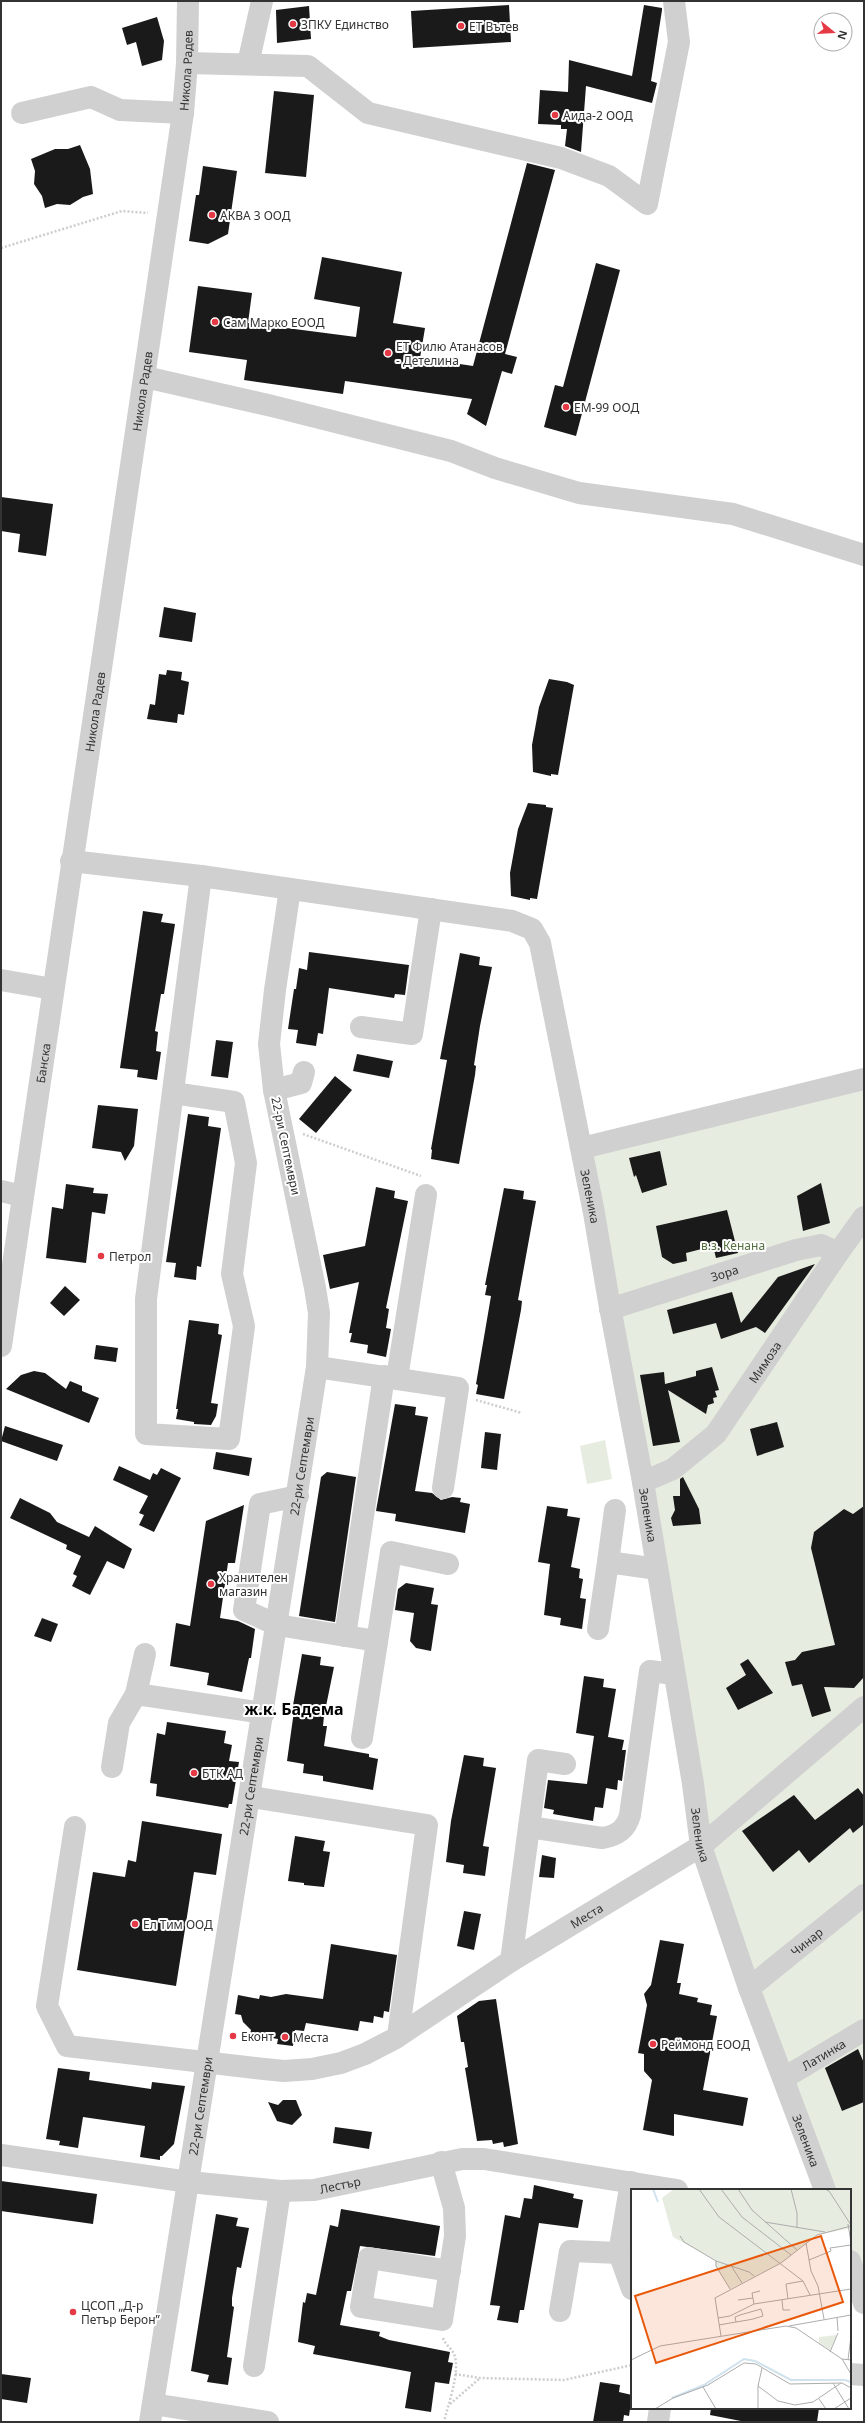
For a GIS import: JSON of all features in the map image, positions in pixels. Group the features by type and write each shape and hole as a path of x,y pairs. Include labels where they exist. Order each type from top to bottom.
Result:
{"street":[{"name":"Никола Радев","path":"83,781 145,377 183,113 188,63 188,1"},
{"path":"248,64 262,1"},
{"path":"188,63 308,66 368,114 561,158 609,176 647,204 679,42 674,1"},
{"path":"22,113 91,97 120,110 183,113"},
{"path":"145,377 272,406 451,452 579,493 733,514 864,555"},
{"name":"Банска","path":"1,1346 83,781"},
{"name":"Зеленика","path":"71,861 201,876 512,921 532,929 540,943 582,1148 610,1309 644,1482 693,1784 700,1846 749,1988 825,2189"},
{"path":"173,1093 234,1102 246,1163 232,1274 244,1326 229,1439 146,1434 146,1299 201,876"},
{"name":"22-ри Септември","path":"152,2413 318,1367 319,1313 274,1090 269,1044 275,990 290,889"},
{"path":"361,1027 412,1034 431,910"},
{"path":"1,980 53,990"},
{"path":"274,1090 301,1083 304,1072"},
{"path":"582,1148 864,1079"},
{"path":"1,1191 22,1196"},
{"path":"345,1636 391,1377 426,1195"},
{"name":"Мимоза","path":"644,1482 673,1469 716,1434 838,1253 864,1218"},
{"name":"Зора","path":"610,1309 796,1250 821,1245 838,1253"},
{"path":"318,1367 458,1388 443,1488"},
{"path":"298,1496 260,1504 244,1610 277,1625 377,1641"},
{"path":"598,1629 616,1510"},
{"path":"362,1738 391,1552 448,1564"},
{"path":"608,1562 657,1569"},
{"path":"112,1767 119,1723 136,1694 145,1654"},
{"path":"529,1828 602,1838 612,1836 622,1830 630,1815 650,1670 674,1674"},
{"path":"136,1694 264,1713"},
{"name":"Места","path":"75,1827 47,2006 67,2046 284,2071 312,2069 365,2054 398,2036 511,1961 700,1846 864,1707"},
{"path":"511,1961 538,1760 565,1764"},
{"path":"251,1796 427,1825 398,2036"},
{"name":"Чинар","path":"749,1988 864,1896"},
{"name":"Латинка","path":"784,2078 864,2030"},
{"name":"Лестър","path":"1,2155 189,2182 280,2191 314,2190 441,2162 484,2159 671,2189"},
{"path":"441,2162 454,2208 455,2236 450,2271 442,2320 361,2307 369,2258 450,2271"},
{"path":"631,2182 619,2253 631,2286"},
{"path":"254,2366 280,2191"},
{"path":"560,2311 570,2251 619,2253"},
{"path":"851,2264 864,2303"},
{"path":"851,2374 864,2375"},
{"path":"658,2422 660,2409"},
{"path":"152,2413 268,2422"}],"path":[{"path":"1,248 122,211 169,215"},
{"path":"316,1138 428,1179 426,1195"},
{"path":"458,1388 465,1397 522,1413"},
{"path":"442,2320 444,2340 454,2354 455,2374 450,2404 444,2422"},
{"path":"455,2374 480,2378 564,2380 631,2365"},
{"path":"450,2404 472,2387 480,2378"}],"green space":[{"name":"в.з. Кенана","path":"864,1074 864,2304 851,2268 851,2189 824,2189 701,1846 582,1148"},
{"path":"605,1440 612,1479 587,1484 580,1446"}],"building":[{"name":"ЕТ Вътев","path":"509,5 511,42 413,48 411,11"},
{"path":"644,5 662,8 651,81 657,83 652,103 586,86 581,152 565,146 567,129 561,129 561,125 538,124 540,90 568,92 569,60 632,76"},
{"name":"ЗПКУ Единство","path":"309,6 311,39 277,43 276,10"},
{"path":"157,17 164,41 162,60 142,66 136,42 127,45 122,28"},
{"path":"274,91 314,95 306,177 265,173"},
{"path":"80,145 90,169 93,194 83,197 70,205 57,204 45,208 42,196 34,184 35,171 31,159 55,149 68,149"},
{"path":"527,163 555,170 505,354 517,357 512,374 502,371 486,426 467,414 472,399 345,381 343,394 244,380 247,360 189,352 198,286 252,293 248,323 356,337 360,307 314,299 322,257 402,272 393,323 425,328 420,358 473,366"},
{"name":"АКВА 3 ООД","path":"203,166 237,171 228,234 208,244 189,241 196,195 199,195"},
{"path":"596,263 620,270 576,436 544,427 555,385 563,387"},
{"path":"1,497 53,504 46,556 18,552 20,534 1,531"},
{"path":"164,607 196,613 192,642 159,637"},
{"path":"167,670 182,672 181,680 189,682 184,715 178,714 177,723 147,719 150,704 155,705 159,674 166,675"},
{"path":"549,679 567,682 574,685 558,775 551,774 551,776 533,772 532,745 539,707"},
{"path":"528,803 546,805 546,807 553,808 537,899 530,898 530,900 511,896 510,873 518,829"},
{"path":"143,911 163,914 161,922 175,924 164,994 161,994 155,1031 158,1032 156,1051 161,1052 157,1080 137,1077 138,1070 120,1068"},
{"path":"309,952 409,965 405,995 395,994 394,998 329,988 323,1034 318,1033 316,1046 296,1043 298,1030 288,1029 299,968 307,970"},
{"path":"460,953 480,957 479,965 492,967 480,1026 474,1065 476,1066 475,1075 459,1164 431,1159 431,1149 447,1060 440,1059"},
{"path":"216,1040 233,1042 228,1078 211,1076"},
{"path":"357,1054 393,1061 389,1078 353,1071"},
{"path":"335,1076 352,1090 316,1133 299,1119"},
{"path":"98,1105 138,1109 134,1146 125,1161 121,1152 92,1148"},
{"path":"188,1114 209,1117 208,1126 221,1128 201,1267 197,1266 196,1280 174,1277 176,1263 166,1262"},
{"path":"660,1151 667,1185 642,1193 636,1175 634,1177 629,1158"},
{"path":"821,1183 830,1223 803,1231 797,1196"},
{"path":"66,1184 94,1188 93,1193 108,1194 105,1214 92,1212 86,1263 46,1258 52,1207 63,1209"},
{"path":"376,1187 395,1191 394,1198 408,1201 386,1308 389,1309 386,1328 391,1329 386,1357 367,1353 368,1345 350,1342 352,1333 349,1333 359,1282 330,1289 323,1255 365,1246"},
{"path":"504,1188 524,1191 523,1199 536,1201 518,1300 522,1301 521,1310 504,1399 476,1394 478,1385 476,1384 491,1296 485,1295 487,1285 485,1285"},
{"path":"727,1210 738,1253 716,1258 713,1246 686,1253 687,1261 673,1264 662,1257 656,1226"},
{"path":"815,1264 765,1333 756,1327 721,1339 716,1323 673,1334 667,1310 732,1292 741,1323 778,1277"},
{"path":"65,1286 80,1300 64,1316 50,1303"},
{"path":"189,1320 219,1324 218,1334 222,1335 211,1403 218,1404 216,1416 211,1425 194,1424 194,1422 176,1419 178,1409 176,1409"},
{"path":"96,1345 118,1348 116,1362 94,1359"},
{"path":"712,1367 719,1390 715,1391 717,1397 713,1398 714,1403 708,1405 706,1414 668,1390 680,1442 653,1446 640,1375 664,1372 665,1384 696,1376 696,1371"},
{"path":"34,1371 45,1373 66,1389 70,1381 82,1386 82,1391 99,1398 89,1423 6,1389 21,1375"},
{"path":"395,1404 416,1407 415,1415 428,1417 415,1491 432,1493 441,1500 452,1497 461,1498 460,1502 470,1504 465,1533 395,1521 396,1514 376,1511"},
{"path":"777,1422 784,1447 757,1456 750,1429"},
{"path":"5,1426 63,1445 57,1461 1,1441"},
{"path":"485,1432 501,1434 497,1470 481,1468"},
{"path":"216,1452 252,1458 249,1476 213,1469"},
{"path":"119,1466 150,1480 153,1473 157,1475 161,1468 181,1478 154,1532 139,1525 144,1515 139,1513 148,1496 113,1480"},
{"path":"327,1472 356,1477 335,1622 299,1616 321,1477"},
{"path":"683,1477 699,1509 701,1524 673,1526 671,1518 675,1510 673,1496 680,1496 680,1479"},
{"path":"20,1498 50,1513 57,1522 89,1537 95,1526 132,1549 124,1569 107,1561 90,1595 72,1586 77,1576 73,1574 81,1556 66,1549 67,1545 10,1518"},
{"path":"244,1505 235,1563 228,1563 220,1618 238,1621 255,1629 251,1658 249,1658 242,1692 207,1685 209,1673 170,1666 176,1623 190,1626 206,1521"},
{"path":"547,1506 568,1509 567,1516 580,1518 571,1567 580,1569 579,1578 583,1579 580,1598 586,1599 582,1629 560,1625 561,1618 544,1615 550,1564 538,1562"},
{"path":"864,1506 864,1677 854,1688 824,1687 831,1711 812,1717 802,1684 792,1686 785,1662 795,1660 802,1652 835,1645 811,1548 814,1532 844,1509 853,1514"},
{"path":"406,1583 434,1588 431,1604 438,1605 431,1651 416,1648 410,1641 414,1613 395,1610 398,1589"},
{"path":"42,1618 58,1624 51,1642 34,1636"},
{"path":"302,1654 321,1657 320,1665 334,1667 324,1716 323,1726 327,1726 324,1746 369,1754 369,1757 378,1759 373,1790 323,1781 323,1776 303,1773 304,1764 287,1761 294,1711 292,1711"},
{"path":"748,1659 773,1693 738,1710 726,1688 746,1675 740,1664"},
{"path":"584,1676 604,1679 603,1687 616,1689 608,1737 624,1740 622,1750 626,1750 622,1781 618,1780 617,1790 606,1788 603,1808 595,1807 593,1821 553,1814 554,1810 544,1808 548,1780 587,1784 594,1736 576,1733"},
{"name":"БТК АД","path":"167,1722 226,1731 224,1743 232,1745 229,1761 239,1762 232,1804 229,1804 228,1808 156,1796 157,1784 150,1783 157,1733 165,1735"},
{"path":"464,1755 484,1758 483,1766 496,1768 483,1846 489,1847 485,1876 463,1873 464,1865 446,1862 451,1821"},
{"path":"858,1788 864,1796 864,1824 853,1833 850,1828 809,1863 799,1850 773,1872 742,1831 794,1795 815,1820"},
{"name":"Ел Тим ООД","path":"142,1821 222,1834 216,1875 194,1872 176,1986 77,1970 93,1872 125,1877 128,1860 136,1862"},
{"path":"295,1836 325,1841 323,1851 330,1852 324,1887 304,1885 304,1883 288,1881"},
{"path":"542,1855 556,1858 554,1878 539,1877"},
{"path":"464,1911 481,1914 474,1950 457,1946"},
{"name":"Реймонд ЕООД","path":"660,1940 684,1944 677,1983 681,1983 679,1994 698,1998 697,2002 712,2005 710,2015 717,2016 703,2090 748,2098 743,2126 674,2114 674,2136 643,2130 652,2080 644,2071 644,2054 638,2053 647,2005 644,1994 651,1985"},
{"path":"331,1944 397,1955 389,2012 384,2011 383,2018 374,2016 373,2023 360,2021 358,2031 306,2023 304,2031 295,2030 293,2046 277,2044 278,2039 250,2034 251,2030 243,2022 241,2015 235,2014 238,1995 259,1999 260,1995 271,1997 286,1994 323,1999"},
{"path":"496,1999 518,2144 504,2147 503,2142 493,2144 492,2140 477,2141 465,2068 468,2067 464,2042 461,2042 457,2016 479,2001"},
{"path":"858,2049 864,2063 864,2102 842,2111 825,2068"},
{"path":"58,2068 90,2072 89,2080 151,2089 152,2082 185,2086 174,2144 162,2156 160,2156 160,2160 140,2157 145,2126 83,2117 78,2148 59,2145 60,2141 46,2139"},
{"path":"283,2100 296,2100 302,2115 292,2125 277,2121 268,2102 278,2105"},
{"path":"335,2127 372,2132 369,2149 333,2143"},
{"path":"1,2181 97,2194 93,2224 1,2211"},
{"path":"534,2185 574,2194 573,2198 583,2200 578,2228 539,2223 524,2310 520,2310 518,2323 497,2320 500,2306 490,2305 505,2215 520,2218 524,2198 532,2199"},
{"path":"341,2209 440,2226 435,2256 360,2246 351,2291 347,2291 340,2325 380,2332 379,2336 389,2340 450,2352 448,2362 453,2363 449,2384 435,2382 431,2412 405,2408 411,2372 313,2354 315,2346 298,2342 303,2302 305,2303 307,2293 316,2295 330,2225 338,2227"},
{"path":"216,2214 238,2218 236,2226 249,2228 241,2268 237,2267 232,2298 232,2306 234,2307 227,2357 232,2358 228,2385 207,2382 209,2375 191,2371"},
{"path":"1,2374 31,2378 27,2403 1,2399"},
{"path":"600,2382 620,2385 619,2392 631,2395 629,2416 624,2415 623,2422 593,2422"},
{"path":"711,2409 819,2409 817,2422 746,2422 710,2415"}],"place":[{"name":"ЗПКУ Единство","path":"293,24"},
{"name":"ЕТ Вътев","path":"461,26"},
{"name":"Аида-2 ООД","path":"555,115"},
{"name":"АКВА 3 ООД","path":"212,215"},
{"name":"Сам Марко ЕООД","path":"215,322"},
{"name":"ЕТ Филю Атанасов - Детелина","path":"388,353"},
{"name":"ЕМ-99 ООД","path":"566,407"},
{"name":"Петрол","path":"101,1256"},
{"name":"Хранителен магазин","path":"211,1584"},
{"name":"БТК АД","path":"194,1773"},
{"name":"Ел Тим ООД","path":"135,1924"},
{"name":"Еконт","path":"233,2036"},
{"name":"Места","path":"285,2037"},
{"name":"Реймонд ЕООД","path":"653,2044"},
{"name":"ЦСОП „Д-р Петър Берон”","path":"73,2312"}],"district":[{"name":"ж.к. Бадема","path":"294,1709"}]}
